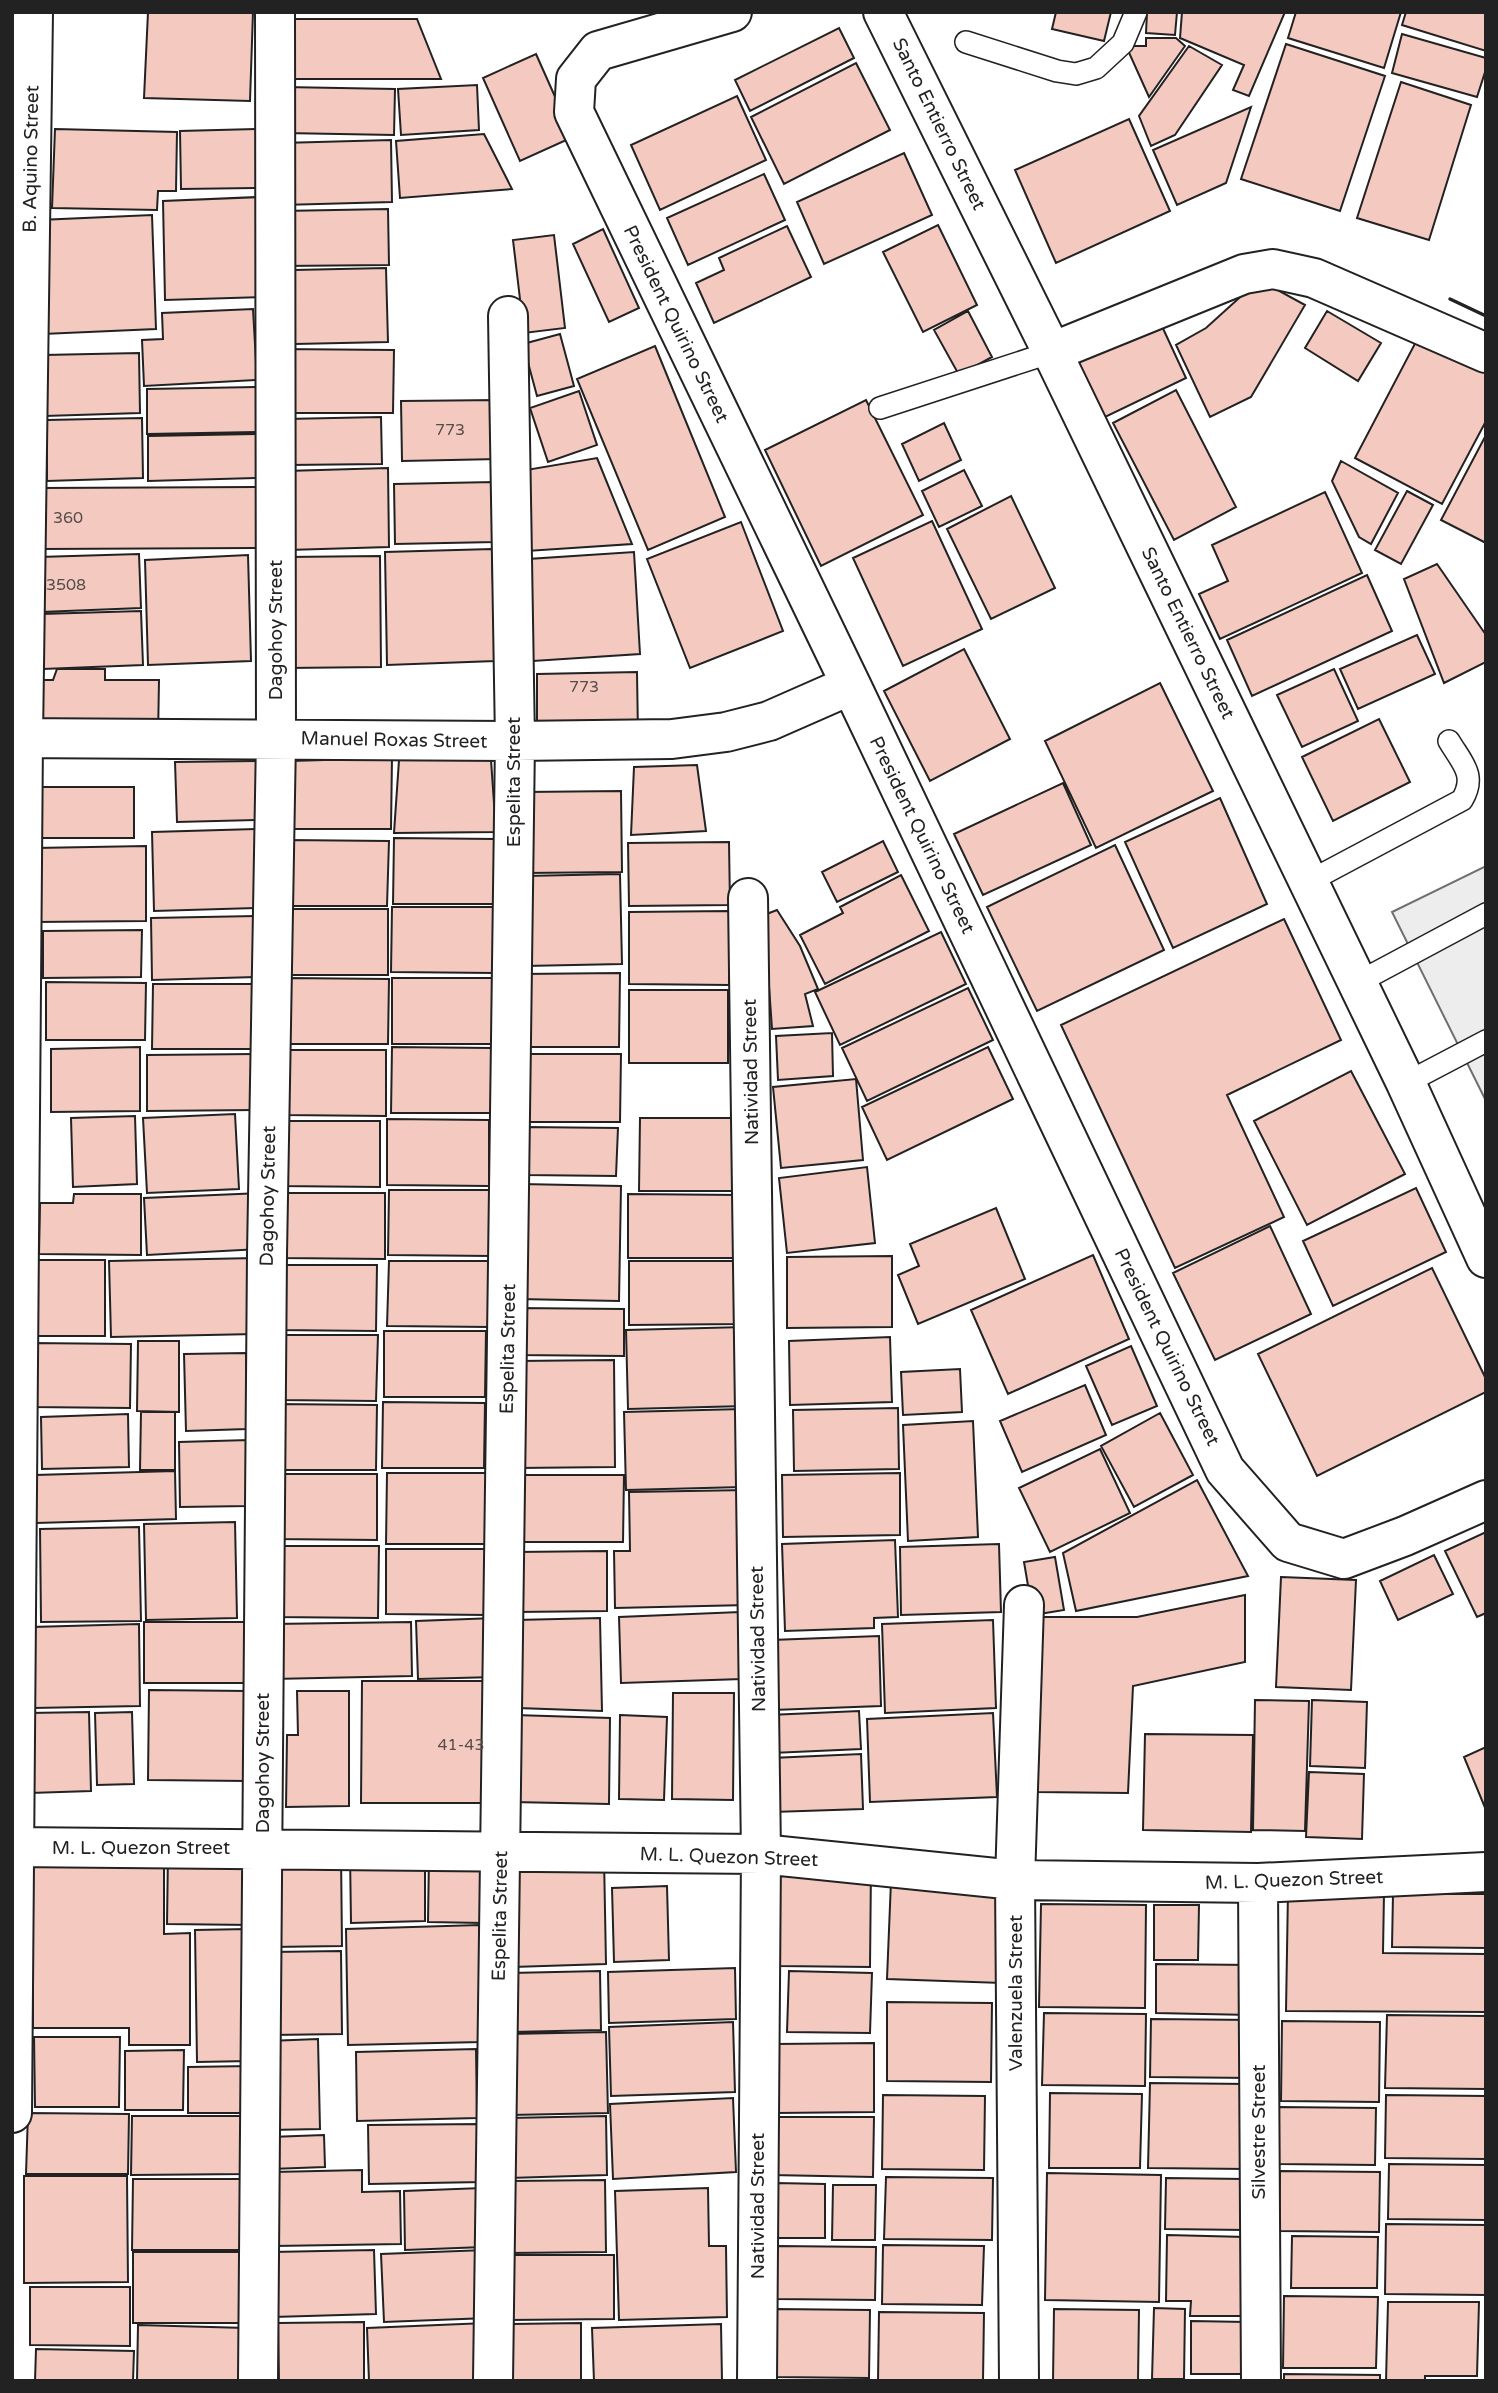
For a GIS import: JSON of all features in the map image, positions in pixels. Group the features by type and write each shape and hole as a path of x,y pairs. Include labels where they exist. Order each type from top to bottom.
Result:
{"street":[{"name":"B. Aquino Street","path":"12,2113 18,738 33,12"},
{"name":"Dagohoy Street","path":"258,2381 267,1254 276,739 275,12"},
{"name":"President Quirino Street","path":"732,12 598,51 576,79 574,112 1225,1470 1288,1542 1344,1559 1405,1536 1486,1500"},
{"name":"Santo Entierro Street","path":"883,12 1052,352 1482,1242"},
{"path":"1052,352 1244,274 1273,269 1314,278 1486,353"},
{"name":"Espelita Street","path":"493,2381 515,741 508,316"},
{"name":"Manuel Roxas Street","path":"18,738 515,741 672,739 726,732 769,721 851,685"},
{"name":"Natividad Street","path":"748,898 761,1854 757,2381"},
{"name":"Valenzuela Street","path":"1019,2381 1015,1880 1024,1605"},
{"name":"M. L. Quezon Street","path":"13,1847 761,1854 1015,1880 1258,1883 1486,1872"},
{"name":"Silvestre Street","path":"1258,1883 1261,2381"}],"lane":[{"path":"966,42 1057,71 1076,74 1096,68 1123,43 1136,12"},
{"path":"880,408 1052,352"},
{"path":"1308,882 1462,800 1469,788 1469,776 1449,741"},
{"path":"1357,983 1486,914"},
{"path":"1406,1083 1486,1041"}],"shaded area":[{"path":"1486,866 1486,1101 1392,912"}],"building":[{"path":"148,12 253,12 250,101 144,98"},
{"path":"1056,12 1111,12 1104,41 1052,29"},
{"path":"1147,12 1177,12 1175,35 1146,33"},
{"path":"1182,12 1285,12 1249,96 1233,90 1244,65 1180,38"},
{"path":"1296,12 1401,12 1384,68 1288,38"},
{"path":"1406,12 1486,12 1486,51 1402,25"},
{"path":"280,19 417,19 441,79 279,79"},
{"path":"839,28 854,58 750,111 735,80"},
{"path":"1402,34 1486,58 1486,69 1477,97 1392,73"},
{"path":"1146,38 1176,38 1185,46 1149,97 1126,46 1146,46"},
{"path":"1286,44 1385,76 1340,211 1241,179"},
{"path":"1189,46 1222,65 1175,135 1151,146 1139,116"},
{"path":"536,54 573,137 520,161 483,78"},
{"path":"856,63 890,130 784,184 751,117"},
{"path":"1401,82 1471,105 1429,240 1357,218"},
{"path":"477,85 479,130 401,135 398,89"},
{"path":"284,87 395,89 394,135 284,133"},
{"path":"737,96 766,160 660,210 631,145"},
{"path":"1251,107 1226,183 1177,205 1153,150"},
{"path":"1129,119 1170,211 1056,263 1015,170"},
{"path":"55,129 177,132 176,191 158,191 157,210 52,208"},
{"path":"258,129 259,188 181,189 180,131"},
{"path":"484,134 512,189 400,198 396,141"},
{"path":"391,140 392,202 282,205 281,143"},
{"path":"904,153 932,215 824,264 797,202"},
{"path":"764,174 785,220 688,265 667,218"},
{"path":"259,197 262,297 165,300 163,201"},
{"path":"388,209 389,265 282,266 282,211"},
{"path":"152,215 156,329 43,334 39,220"},
{"path":"938,225 977,305 923,332 883,252"},
{"path":"787,226 811,277 714,323 696,283 724,270 719,258"},
{"path":"603,229 639,308 609,322 573,244"},
{"path":"554,235 565,328 524,333 513,240"},
{"path":"386,268 388,342 295,344 294,270"},
{"path":"1259,280 1305,305 1251,397 1210,417 1176,345 1206,328"},
{"path":"253,309 257,380 144,386 142,340 163,339 162,313"},
{"path":"968,311 992,357 959,375 934,330"},
{"path":"1327,311 1381,343 1358,381 1305,348"},
{"path":"1160,322 1186,378 1103,418 1076,363"},
{"path":"560,334 574,386 537,396 523,344"},
{"path":"1420,334 1486,369 1486,421 1442,504 1355,458"},
{"path":"655,346 725,517 648,550 577,379"},
{"path":"278,349 394,350 393,413 277,413"},
{"path":"139,353 140,413 45,416 44,355"},
{"path":"257,387 258,432 147,434 147,389"},
{"path":"1176,390 1236,507 1174,540 1113,423"},
{"path":"579,391 597,445 548,462 530,408"},
{"path":"499,400 499,459 402,461 401,401"},
{"path":"866,400 923,515 821,566 765,450"},
{"path":"381,417 382,464 288,465 286,419"},
{"path":"142,418 143,478 47,481 47,420"},
{"path":"944,423 961,460 919,481 902,444"},
{"path":"258,434 258,478 148,481 148,436"},
{"path":"1486,435 1486,543 1441,520"},
{"path":"597,458 632,544 527,551 526,470"},
{"path":"1341,461 1398,493 1371,544 1359,537 1332,481"},
{"path":"388,468 389,547 288,550 286,471"},
{"path":"964,470 982,506 939,527 922,491"},
{"path":"494,482 495,542 395,544 394,484"},
{"path":"257,487 257,548 41,549 40,488"},
{"path":"1407,491 1433,505 1401,564 1375,550"},
{"path":"1325,492 1362,573 1220,639 1199,594 1228,581 1212,545"},
{"path":"1011,496 1055,588 991,619 947,529"},
{"path":"932,521 982,629 903,666 853,558"},
{"path":"741,522 783,631 690,668 647,559"},
{"path":"492,549 495,661 387,665 385,552"},
{"path":"634,552 640,654 533,661 528,559"},
{"path":"139,554 141,608 41,612 39,557"},
{"path":"248,555 251,661 148,665 145,560"},
{"path":"380,556 381,667 287,668 286,557"},
{"path":"1437,564 1486,635 1486,662 1444,683 1404,579"},
{"path":"1367,575 1392,631 1252,696 1227,640"},
{"path":"141,611 143,665 43,669 41,614"},
{"path":"1417,635 1435,674 1358,709 1340,669"},
{"path":"964,649 1010,739 930,781 884,691"},
{"path":"57,669 105,669 105,680 159,680 158,738 36,737 37,680 53,680"},
{"path":"1334,669 1358,721 1302,747 1277,695"},
{"path":"637,672 638,735 537,736 537,674"},
{"path":"1160,683 1213,791 1096,848 1045,741"},
{"path":"1379,719 1410,782 1333,821 1302,757"},
{"path":"392,758 391,829 288,829 290,761"},
{"path":"399,760 491,760 496,832 394,833"},
{"path":"258,761 257,820 177,822 175,762"},
{"path":"697,765 706,831 631,835 634,767"},
{"path":"1063,783 1091,845 983,895 954,834"},
{"path":"38,787 134,787 134,838 38,838"},
{"path":"621,791 622,872 525,873 524,792"},
{"path":"1220,798 1267,904 1173,948 1125,842"},
{"path":"257,829 259,908 154,911 152,832"},
{"path":"394,838 496,839 496,904 393,904"},
{"path":"286,840 389,841 387,906 286,906"},
{"path":"883,841 898,872 837,902 822,872"},
{"path":"729,842 730,905 629,906 628,843"},
{"path":"1115,845 1164,950 1037,1011 987,907"},
{"path":"146,846 146,921 36,922 35,848"},
{"path":"620,874 622,964 525,966 524,876"},
{"path":"901,875 929,931 825,984 800,935 843,913 840,907"},
{"path":"392,907 494,907 494,973 391,972"},
{"path":"286,909 388,909 388,975 286,975"},
{"path":"777,910 800,946 818,989 805,994 813,1026 772,1029 764,915"},
{"path":"729,911 729,985 629,984 629,912"},
{"path":"258,916 259,977 152,980 151,918"},
{"path":"1284,919 1341,1040 1227,1095 1284,1217 1175,1268 1061,1025"},
{"path":"142,930 141,977 43,978 43,931"},
{"path":"941,932 966,984 840,1045 815,992"},
{"path":"620,973 619,1047 520,1047 521,974"},
{"path":"287,978 389,979 388,1044 286,1044"},
{"path":"392,978 494,978 494,1044 392,1044"},
{"path":"46,982 146,983 145,1040 46,1040"},
{"path":"153,984 260,984 260,1049 152,1049"},
{"path":"968,988 993,1040 867,1101 842,1048"},
{"path":"629,990 728,990 728,1063 629,1063"},
{"path":"832,1033 833,1076 778,1080 776,1036"},
{"path":"140,1047 140,1111 51,1112 51,1049"},
{"path":"392,1047 493,1048 493,1113 391,1113"},
{"path":"988,1047 1013,1099 887,1160 862,1107"},
{"path":"285,1050 386,1050 386,1116 283,1115"},
{"path":"259,1054 259,1110 147,1111 147,1055"},
{"path":"525,1054 621,1054 620,1122 524,1122"},
{"path":"1351,1071 1405,1174 1307,1225 1254,1121"},
{"path":"856,1079 863,1160 781,1168 773,1087"},
{"path":"235,1114 239,1189 147,1193 143,1118"},
{"path":"135,1116 137,1184 73,1187 71,1118"},
{"path":"640,1118 739,1118 739,1191 639,1191"},
{"path":"387,1119 489,1120 489,1186 387,1185"},
{"path":"278,1121 380,1121 380,1187 278,1186"},
{"path":"526,1127 618,1128 616,1176 525,1175"},
{"path":"867,1167 875,1243 787,1253 779,1178"},
{"path":"521,1184 621,1186 619,1301 518,1299"},
{"path":"1416,1188 1446,1252 1333,1306 1303,1241"},
{"path":"389,1190 491,1190 491,1256 388,1255"},
{"path":"259,1193 262,1249 147,1255 144,1198"},
{"path":"283,1193 385,1193 385,1259 282,1258"},
{"path":"74,1194 141,1194 141,1255 39,1254 40,1203 73,1203"},
{"path":"628,1194 739,1195 738,1258 628,1258"},
{"path":"996,1208 1025,1279 918,1324 898,1275 919,1266 910,1244"},
{"path":"1270,1226 1311,1314 1215,1360 1173,1273"},
{"path":"1093,1255 1129,1339 1008,1394 971,1310"},
{"path":"892,1256 892,1327 787,1328 787,1257"},
{"path":"256,1258 258,1334 111,1337 109,1261"},
{"path":"32,1260 105,1260 105,1336 32,1336"},
{"path":"389,1261 490,1261 490,1327 387,1326"},
{"path":"629,1261 739,1261 740,1324 629,1325"},
{"path":"275,1265 377,1265 376,1331 275,1330"},
{"path":"1432,1268 1486,1379 1486,1392 1317,1476 1258,1354"},
{"path":"516,1308 624,1309 624,1356 515,1355"},
{"path":"744,1327 746,1406 628,1409 626,1330"},
{"path":"384,1331 486,1331 485,1397 384,1397"},
{"path":"275,1335 378,1335 376,1401 275,1400"},
{"path":"890,1337 892,1402 790,1405 789,1341"},
{"path":"138,1341 179,1341 179,1412 137,1411"},
{"path":"30,1343 131,1344 130,1408 30,1407"},
{"path":"1131,1346 1157,1406 1112,1425 1086,1366"},
{"path":"246,1353 247,1429 186,1431 184,1354"},
{"path":"614,1360 615,1467 518,1468 517,1361"},
{"path":"960,1369 962,1412 903,1415 901,1372"},
{"path":"1085,1385 1106,1435 1022,1472 1000,1421"},
{"path":"383,1402 485,1403 484,1468 382,1468"},
{"path":"275,1404 377,1405 376,1470 274,1470"},
{"path":"898,1408 899,1469 794,1471 793,1410"},
{"path":"742,1409 743,1487 626,1490 624,1412"},
{"path":"141,1412 175,1412 175,1470 140,1470"},
{"path":"1160,1413 1193,1475 1134,1507 1101,1446"},
{"path":"128,1414 129,1467 42,1469 41,1417"},
{"path":"973,1421 978,1537 908,1541 903,1425"},
{"path":"249,1440 249,1506 180,1507 179,1442"},
{"path":"1100,1449 1130,1513 1050,1552 1019,1488"},
{"path":"175,1471 176,1519 36,1523 35,1475"},
{"path":"387,1473 489,1473 488,1544 386,1544"},
{"path":"900,1473 900,1535 783,1537 782,1475"},
{"path":"275,1474 377,1474 377,1540 274,1539"},
{"path":"517,1475 624,1475 623,1542 516,1542"},
{"path":"1197,1480 1248,1576 1076,1611 1063,1553"},
{"path":"747,1490 748,1605 615,1608 614,1551 630,1551 629,1492"},
{"path":"235,1522 237,1618 146,1620 144,1524"},
{"path":"139,1527 141,1621 41,1622 40,1529"},
{"path":"1486,1532 1486,1613 1477,1617 1445,1551"},
{"path":"895,1540 898,1617 874,1618 874,1628 785,1631 782,1544"},
{"path":"999,1544 1001,1612 901,1615 900,1547"},
{"path":"277,1546 379,1546 378,1618 276,1617"},
{"path":"386,1549 489,1549 488,1615 386,1614"},
{"path":"607,1551 607,1611 517,1612 516,1552"},
{"path":"1434,1555 1453,1594 1398,1620 1380,1581"},
{"path":"1055,1557 1064,1610 1033,1615 1024,1562"},
{"path":"1281,1577 1356,1580 1351,1690 1276,1687"},
{"path":"1245,1595 1245,1662 1133,1686 1128,1793 1035,1792 1037,1617 1137,1617"},
{"path":"740,1612 742,1679 621,1683 619,1617"},
{"path":"495,1618 496,1677 418,1679 416,1621"},
{"path":"600,1618 602,1711 518,1708 516,1620"},
{"path":"993,1620 996,1708 885,1713 882,1624"},
{"path":"144,1622 252,1622 252,1683 144,1683"},
{"path":"411,1622 412,1676 273,1679 272,1624"},
{"path":"139,1624 140,1706 33,1708 32,1627"},
{"path":"879,1636 881,1706 773,1710 771,1640"},
{"path":"362,1681 490,1681 489,1803 361,1803"},
{"path":"149,1690 248,1691 247,1781 148,1780"},
{"path":"297,1691 349,1691 349,1806 286,1807 287,1735 298,1735"},
{"path":"673,1693 734,1693 733,1800 672,1799"},
{"path":"1255,1700 1309,1701 1305,1831 1253,1830"},
{"path":"1312,1700 1367,1702 1365,1768 1310,1766"},
{"path":"859,1711 861,1749 772,1753 769,1715"},
{"path":"89,1712 91,1791 30,1793 28,1713"},
{"path":"132,1712 134,1784 97,1785 95,1713"},
{"path":"993,1713 997,1797 870,1802 867,1719"},
{"path":"515,1715 610,1718 609,1804 512,1802"},
{"path":"620,1715 667,1717 664,1800 619,1799"},
{"path":"1145,1734 1253,1735 1251,1832 1143,1830"},
{"path":"1486,1747 1486,1810 1464,1757"},
{"path":"861,1754 863,1809 773,1812 771,1758"},
{"path":"1309,1772 1364,1774 1362,1839 1306,1837"},
{"path":"164,1852 164,1934 190,1933 190,2045 129,2045 129,2028 33,2028 33,1853"},
{"path":"168,1852 252,1853 251,1925 167,1924"},
{"path":"341,1853 342,1946 271,1947 270,1854"},
{"path":"425,1853 425,1921 351,1923 350,1854"},
{"path":"429,1855 484,1856 483,1923 428,1922"},
{"path":"604,1857 606,1964 513,1967 511,1859"},
{"path":"780,1866 871,1867 870,1967 778,1966"},
{"path":"891,1881 1005,1885 1002,1983 887,1979"},
{"path":"667,1886 669,1960 614,1962 612,1888"},
{"path":"1288,1891 1384,1893 1383,1953 1486,1954 1486,2012 1286,2011"},
{"path":"1393,1894 1486,1894 1486,1948 1392,1947"},
{"path":"1041,1904 1146,1905 1145,2008 1039,2007"},
{"path":"1154,1905 1199,1905 1198,1960 1154,1960"},
{"path":"479,1925 481,2042 348,2045 346,1929"},
{"path":"248,1929 250,2061 197,2062 195,1930"},
{"path":"341,1951 342,2034 272,2035 271,1952"},
{"path":"1156,1964 1252,1965 1251,2015 1156,2013"},
{"path":"735,1968 736,2019 609,2023 608,1972"},
{"path":"600,1971 601,2030 511,2032 510,1973"},
{"path":"789,1971 872,1973 870,2033 787,2032"},
{"path":"887,2002 992,2003 991,2082 887,2081"},
{"path":"1044,2013 1146,2014 1145,2086 1042,2085"},
{"path":"1387,2015 1486,2016 1486,2089 1385,2088"},
{"path":"1151,2019 1254,2020 1253,2078 1150,2077"},
{"path":"1282,2021 1380,2022 1379,2102 1281,2101"},
{"path":"733,2022 735,2092 611,2096 609,2027"},
{"path":"606,2032 608,2113 511,2115 509,2034"},
{"path":"34,2037 120,2037 119,2107 35,2107"},
{"path":"318,2039 320,2129 270,2130 268,2041"},
{"path":"874,2043 874,2112 776,2113 776,2044"},
{"path":"476,2049 477,2118 357,2121 356,2052"},
{"path":"184,2050 183,2110 125,2110 125,2051"},
{"path":"251,2066 251,2113 188,2113 188,2067"},
{"path":"1150,2083 1249,2084 1247,2169 1148,2168"},
{"path":"1050,2093 1142,2094 1140,2168 1049,2168"},
{"path":"883,2095 985,2096 984,2170 882,2169"},
{"path":"1386,2095 1486,2096 1486,2159 1385,2158"},
{"path":"733,2098 736,2172 613,2179 610,2104"},
{"path":"1279,2107 1376,2108 1375,2165 1278,2164"},
{"path":"28,2113 129,2114 128,2174 26,2174"},
{"path":"132,2116 246,2116 246,2174 131,2175"},
{"path":"606,2116 607,2175 509,2178 508,2118"},
{"path":"772,2117 874,2117 873,2177 771,2175"},
{"path":"482,2124 483,2182 369,2184 368,2125"},
{"path":"324,2135 325,2167 271,2169 270,2137"},
{"path":"1389,2164 1486,2165 1486,2220 1388,2219"},
{"path":"362,2170 362,2192 400,2191 401,2244 274,2246 273,2172"},
{"path":"1280,2171 1380,2172 1379,2232 1279,2231"},
{"path":"1047,2173 1161,2175 1159,2302 1045,2300"},
{"path":"24,2176 127,2176 128,2282 24,2283"},
{"path":"886,2177 993,2178 992,2240 884,2239"},
{"path":"1166,2178 1245,2179 1245,2230 1165,2229"},
{"path":"133,2179 249,2179 248,2250 132,2250"},
{"path":"605,2180 606,2252 510,2253 510,2181"},
{"path":"776,2183 825,2184 825,2238 775,2238"},
{"path":"833,2185 876,2185 875,2240 832,2240"},
{"path":"482,2188 484,2247 405,2250 404,2191"},
{"path":"708,2188 709,2246 726,2246 727,2317 619,2320 615,2191"},
{"path":"1386,2224 1486,2225 1486,2295 1385,2294"},
{"path":"1167,2235 1246,2237 1244,2316 1190,2316 1191,2301 1166,2301"},
{"path":"1292,2236 1378,2237 1377,2288 1291,2288"},
{"path":"883,2245 984,2246 982,2305 882,2304"},
{"path":"775,2246 876,2247 875,2300 775,2299"},
{"path":"374,2250 376,2314 273,2317 271,2252"},
{"path":"485,2250 488,2318 384,2322 381,2254"},
{"path":"133,2252 249,2252 249,2323 133,2323"},
{"path":"509,2255 614,2255 614,2319 509,2320"},
{"path":"30,2287 130,2287 130,2346 30,2345"},
{"path":"1284,2296 1378,2297 1376,2368 1283,2368"},
{"path":"1388,2302 1479,2302 1477,2376 1425,2376 1425,2381 1386,2381"},
{"path":"1154,2308 1185,2309 1184,2379 1152,2379"},
{"path":"775,2309 870,2310 869,2378 774,2377"},
{"path":"1054,2309 1139,2310 1138,2381 1053,2381"},
{"path":"879,2312 984,2313 983,2381 878,2381"},
{"path":"1191,2321 1247,2322 1246,2374 1191,2374"},
{"path":"364,2322 364,2381 279,2381 278,2323"},
{"path":"486,2323 488,2381 369,2381 367,2328"},
{"path":"581,2323 581,2381 513,2381 512,2324"},
{"path":"721,2324 722,2381 594,2381 592,2328"},
{"path":"138,2325 246,2328 244,2381 137,2381"},
{"path":"36,2349 134,2351 133,2381 35,2381"},
{"path":"1284,2374 1380,2375 1380,2381 1284,2381"}],"wall":[{"path":"1450,299 1486,316"}]}
